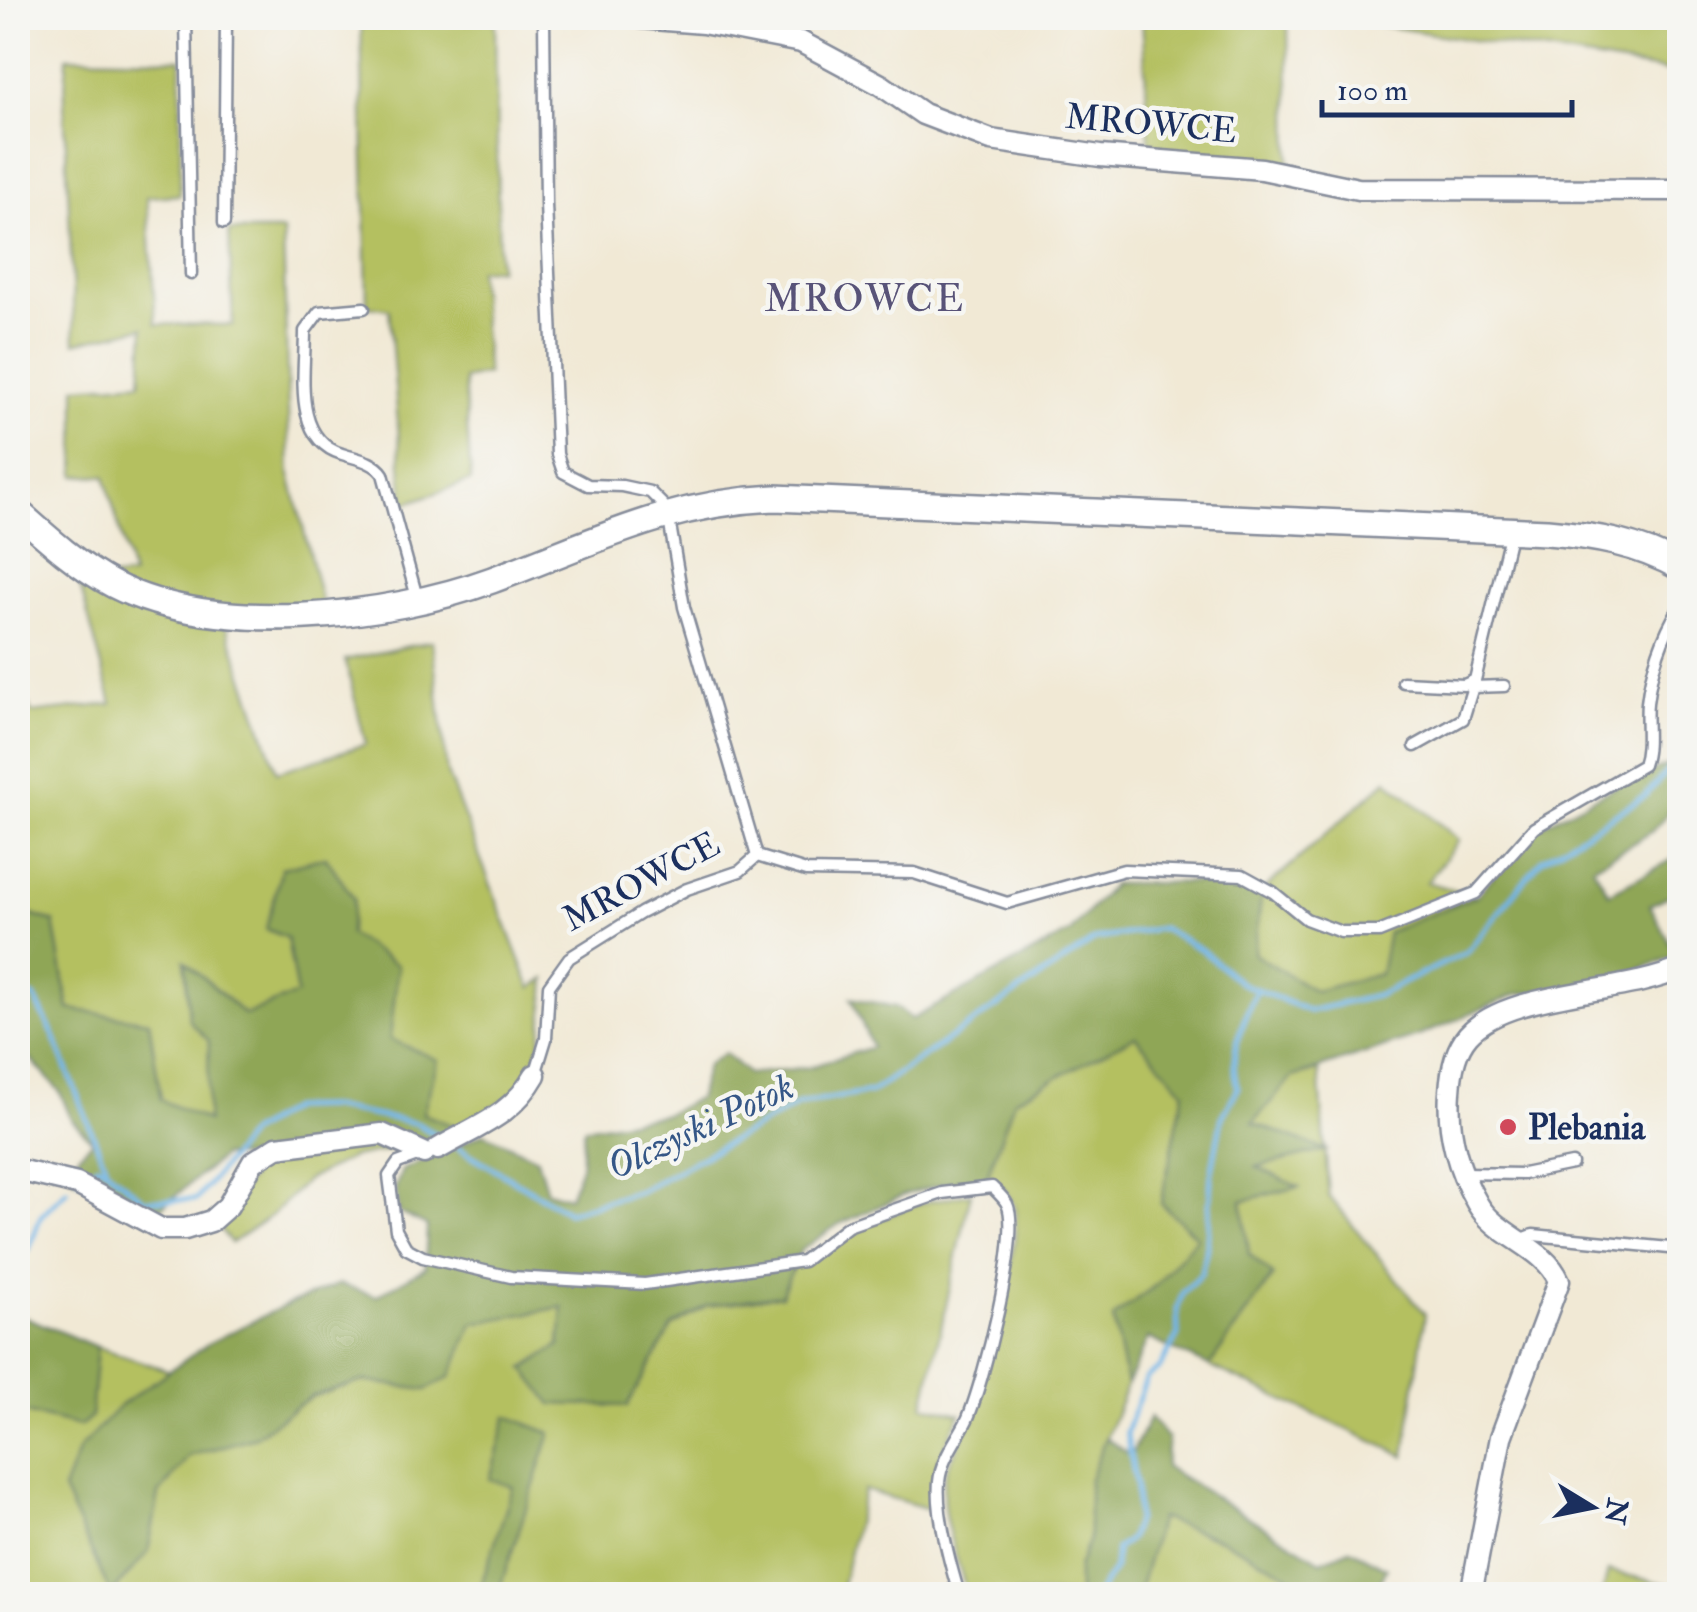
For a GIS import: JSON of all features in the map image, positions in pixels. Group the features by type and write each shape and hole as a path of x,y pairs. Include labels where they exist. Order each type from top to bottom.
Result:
{"street":[{"name":"MROWCE","path":"641,18 703,23 801,42 881,85 922,114 990,140 1100,156 1262,168 1358,190 1680,190"},
{"path":"18,512 104,579 174,608 222,615 352,612 418,602 488,581 605,533 666,513 739,500 800,498 1511,530 1604,538 1634,546 1680,567"},
{"path":"1471,1594 1500,1437 1560,1281 1554,1268 1485,1216 1463,1173 1452,1133 1449,1102 1454,1063 1467,1036 1480,1024 1510,1010 1649,981 1680,968"},
{"name":"MROWCE","path":"431,1151 506,1112 535,1075"},
{"path":"18,1170 77,1184 161,1229 185,1229 211,1221 228,1206 253,1162 277,1147 382,1134 431,1151"}],"lane":[{"path":"186,18 191,274"},
{"path":"224,223 226,18"},
{"path":"544,18 546,204 557,454 563,472 588,485 650,492 666,513"},
{"path":"364,308 319,312 309,322 305,411 322,446 372,464 383,474 418,602"},
{"name":"MROWCE","path":"535,1075 546,1039 549,986 569,958 641,913 687,889 740,870 757,856 684,607 666,513"},
{"path":"1416,746 1463,718 1511,530"},
{"path":"757,856 806,871 914,874 1007,903 1124,870 1242,876 1272,892 1306,919 1341,932 1379,932 1476,893 1534,828 1643,766 1654,668 1680,607"},
{"path":"1403,682 1504,686"},
{"path":"431,1151 398,1163 390,1176 396,1230 406,1248 436,1260 511,1277 645,1284 803,1261 848,1226 942,1193 992,1187 1008,1206 1011,1244 993,1330 968,1416 939,1480 939,1499 958,1594"},
{"path":"1463,1173 1524,1174 1572,1164"},
{"path":"1517,1240 1533,1235 1680,1249"}],"green space":[{"path":"361,18 495,18 499,268 478,270 487,374 464,379 471,481 404,504 389,309 367,306"},
{"path":"1142,18 1288,18 1290,170 1150,155"},
{"path":"1334,18 1679,18 1679,73"},
{"path":"67,57 181,59 180,195 147,197 156,324 233,325 229,231 283,231 290,475 322,603 221,611 277,772 366,744 345,660 432,641 447,773 531,988 546,979 541,1044 525,1086 461,1129 423,1114 389,1040 397,966 348,934 282,868 267,928 287,937 297,994 245,1015 185,962 209,1040 208,1122 161,1100 149,1021 69,1009 54,922 18,911 18,675 31,713 112,704 79,582 132,576 105,476 76,476 76,387 141,382 144,327 75,343 64,104"},
{"path":"1678,761 1679,800 1653,831 1593,867 1609,893 1679,856 1679,891 1650,905 1676,955 1601,985 1517,994 1421,1035 1292,1077 1253,1123 1326,1150 1257,1167 1299,1187 1242,1201 1249,1254 1273,1275 1209,1366 1148,1338 1127,1385 1113,1318 1156,1285 1197,1237 1161,1203 1184,1091 1135,1036 1014,1100 987,1177 907,1194 839,1224 801,1250 781,1295 707,1306 672,1327 627,1406 552,1404 524,1369 560,1345 563,1307 473,1323 450,1377 426,1390 363,1381 310,1397 254,1437 189,1456 159,1494 148,1552 111,1594 63,1490 79,1449 121,1405 209,1343 339,1284 376,1296 425,1268 427,1226 399,1213 395,1189 402,1170 484,1133 537,1158 547,1191 569,1197 581,1166 584,1128 666,1114 698,1098 707,1065 725,1053 748,1074 810,1067 872,1047 851,998 896,1007 912,1019 1070,932 1113,884 1198,882 1262,891 1254,954 1315,991 1380,974 1388,932 1476,896 1535,829 1614,787"},
{"path":"1387,780 1459,840 1427,882 1476,896 1381,974 1315,991 1253,954 1262,891"},
{"path":"326,857 354,899 349,934 398,966 390,1039 438,1060 423,1114 461,1129 426,1147 379,1130 251,1158 223,1156 149,1218 66,1174 93,1141 71,1119 60,1092 18,1045 18,911 54,922 69,1009 149,1021 161,1100 207,1121 209,1041 189,1021 185,961 245,1015 297,994 287,938 266,929 282,868"},
{"path":"1135,1035 1184,1091 1161,1203 1197,1237 1156,1285 1113,1318 1127,1385 1089,1481 1089,1539 1078,1567 1078,1594 967,1594 946,1519 943,1489 990,1354 1008,1281 1016,1221 1011,1200 987,1177 1014,1100"},
{"path":"1319,1070 1329,1196 1425,1314 1405,1456 1209,1366 1273,1276 1249,1254 1242,1200 1297,1186 1255,1167 1324,1150 1252,1123 1292,1077"},
{"path":"373,1138 393,1143 390,1150 353,1157 307,1180 272,1215 231,1243 217,1225 252,1176 275,1153"},
{"path":"971,1193 924,1405 961,1414 936,1472 933,1510 864,1490 840,1594 112,1594 148,1552 159,1494 189,1455 254,1437 310,1397 363,1381 426,1390 450,1377 473,1323 563,1307 560,1345 524,1368 627,1406 672,1327 707,1306 780,1295 793,1268 850,1232 916,1204"},
{"path":"18,1314 97,1347 91,1417 80,1426 18,1411"},
{"path":"97,1347 170,1371 121,1405 63,1490 111,1594 18,1594 18,1411 80,1426 91,1417"},
{"path":"507,1416 551,1433 498,1594 478,1594 513,1487 490,1479"},
{"path":"1150,1417 1168,1439 1165,1467 1321,1561 1350,1549 1387,1568 1374,1594 1325,1594 1223,1540 1160,1518 1138,1594 1078,1594 1078,1567 1089,1539 1089,1481 1105,1438 1131,1455"},
{"path":"1159,1518 1223,1540 1325,1594 1138,1594"},
{"path":"1608,1571 1679,1587 1679,1594 1602,1594"}],"waterway":[{"name":"Olczyski Potok","path":"457,1147 568,1212 640,1191 799,1104 871,1092 1096,939 1162,928 1202,950 1240,983 1309,1011 1376,996 1467,952 1541,860 1645,796 1680,762"},
{"path":"1097,1594 1114,1569 1116,1549 1130,1538 1137,1519 1136,1485 1126,1432 1147,1377 1160,1368 1178,1335 1177,1310 1183,1292 1201,1274 1207,1247 1211,1175 1222,1117 1238,1088 1235,1051 1257,989"},
{"name":"Olczyski Potok","path":"18,991 34,997 54,1036 107,1170 144,1200 196,1200 250,1133 291,1108 328,1107 416,1123 443,1139"},
{"path":"79,1179 97,1165 107,1170"},
{"path":"18,1257 29,1249 41,1216 67,1190"}],"place":[{"name":"Plebania","path":"1508,1127"}],"district":[{"name":"MROWCE","path":"865,298"}]}
